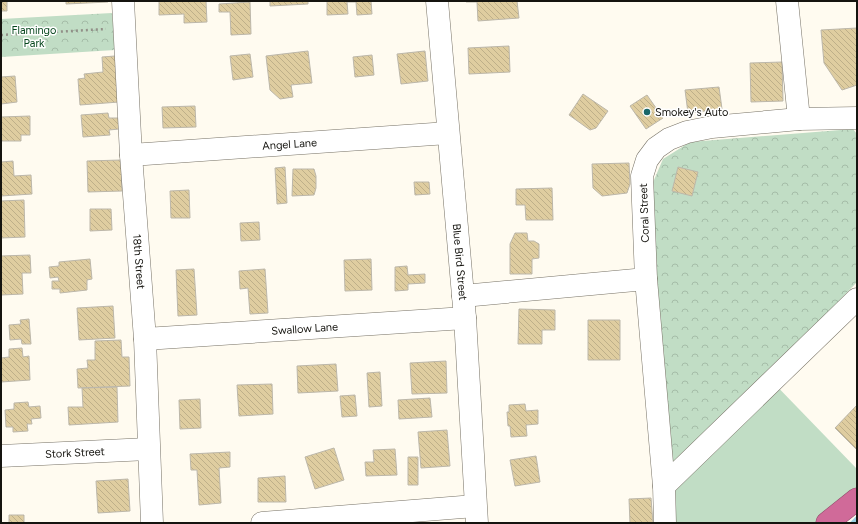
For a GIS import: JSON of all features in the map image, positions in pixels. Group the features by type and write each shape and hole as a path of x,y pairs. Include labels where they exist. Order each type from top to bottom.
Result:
{"highway":[{"path":"827,523 857,499"}],"street":[{"name":"18th Street","path":"123,1 131,155 145,339 152,523"},
{"name":"Blue Bird Street","path":"437,1 465,318 476,514"},
{"path":"787,1 799,119"},
{"name":"Coral Street","path":"665,523 664,486 646,279 642,176 647,160 656,148 670,139 687,132 706,128 799,119 857,118"},
{"name":"Angel Lane","path":"131,155 448,133"},
{"path":"463,296 646,279"},
{"path":"664,486 857,299"},
{"name":"Swallow Lane","path":"145,339 465,318"},
{"name":"Stork Street","path":"1,456 148,449"},
{"path":"262,523 476,514"}],"path":[{"path":"1,35 124,28"}],"green space":[{"name":"Flamingo Park","path":"112,13 115,50 1,57 1,19"},
{"path":"853,129 857,134 857,282 671,476 651,223 651,187 663,159 690,142"},
{"path":"767,376 857,469 857,488 815,523 675,523 671,476"}],"building":[{"path":"1,1 7,1 7,11 1,11"},
{"path":"66,1 108,1 108,2 66,4"},
{"path":"159,1 206,1 207,22 184,23 184,14 159,15"},
{"path":"270,1 308,1 308,4 270,6"},
{"path":"327,1 371,1 372,14 357,15 356,2 347,2 348,14 327,15"},
{"path":"465,1 517,1 519,18 478,21 477,2"},
{"path":"250,2 251,34 231,35 230,12 219,12 219,4"},
{"path":"857,28 857,85 842,90 824,63 821,30"},
{"path":"509,46 510,72 469,74 468,48"},
{"path":"308,51 312,83 291,85 293,97 280,99 270,90 266,56"},
{"path":"425,51 428,81 401,84 397,54"},
{"path":"250,54 253,77 233,80 230,56"},
{"path":"372,55 374,75 355,77 353,57"},
{"path":"115,56 119,102 80,105 78,79 85,78 84,74 103,72 102,57"},
{"path":"782,62 783,101 751,102 750,63"},
{"path":"15,76 17,102 1,104 1,77"},
{"path":"719,87 722,109 688,113 685,90"},
{"path":"583,94 608,111 596,128 590,130 569,115"},
{"name":"Smokey's Auto","path":"647,95 663,118 646,129 630,106"},
{"path":"195,106 196,127 163,128 162,107"},
{"path":"108,113 109,118 118,118 119,129 109,130 110,135 83,137 81,115"},
{"path":"30,116 30,135 21,135 21,141 1,141 1,117"},
{"path":"121,160 122,191 88,192 87,161"},
{"path":"13,161 14,176 31,175 32,194 1,196 1,162"},
{"path":"629,163 630,184 627,193 602,196 593,188 592,164"},
{"path":"285,167 287,203 277,204 275,168"},
{"path":"678,167 698,172 692,196 672,191"},
{"path":"293,169 314,169 316,176 316,188 314,195 292,196"},
{"path":"414,182 429,182 430,194 415,195"},
{"path":"552,188 553,220 526,220 525,205 516,205 516,189"},
{"path":"189,190 190,218 171,218 170,191"},
{"path":"24,200 25,237 1,238 1,201"},
{"path":"90,209 111,209 112,230 90,231"},
{"path":"259,222 260,240 241,241 240,223"},
{"path":"515,233 527,233 528,241 534,241 539,244 539,258 532,259 532,274 510,274 510,244"},
{"path":"30,255 31,273 22,273 23,294 1,295 1,256"},
{"path":"90,259 92,279 87,280 87,290 60,293 60,289 52,289 52,281 59,281 58,277 50,278 49,267 59,266 59,262"},
{"path":"371,259 372,290 345,291 344,260"},
{"path":"407,266 408,275 425,274 425,283 408,284 408,290 395,291 395,267"},
{"path":"194,269 197,315 178,316 176,270"},
{"path":"265,269 268,313 250,314 248,288 240,289 239,271"},
{"path":"113,306 115,338 79,340 77,308"},
{"path":"519,309 555,310 555,330 542,330 542,344 518,344"},
{"path":"29,319 31,344 22,344 21,339 10,340 9,325 21,324 20,320"},
{"path":"588,320 620,320 620,360 588,360"},
{"path":"121,340 122,357 129,357 130,386 78,388 77,369 88,368 87,360 95,360 95,341"},
{"path":"22,348 23,357 29,356 30,380 1,382 1,358 9,357 9,349"},
{"path":"446,361 447,393 412,394 410,363"},
{"path":"336,364 338,391 298,393 297,366"},
{"path":"380,372 382,406 369,407 367,373"},
{"path":"272,384 273,414 239,416 237,385"},
{"path":"117,387 118,422 69,425 68,407 83,407 82,388"},
{"path":"355,395 357,416 342,417 340,396"},
{"path":"430,398 432,417 399,419 398,400"},
{"path":"200,399 201,428 180,429 179,400"},
{"path":"28,402 29,407 40,406 41,418 31,419 32,424 27,424 28,431 13,432 13,427 6,427 5,410 14,409 14,403"},
{"path":"525,404 526,411 538,410 538,424 526,425 527,436 511,437 510,426 508,426 507,412 509,412 509,405"},
{"path":"857,405 857,450 835,428"},
{"path":"447,430 450,466 421,468 418,432"},
{"path":"334,448 344,480 315,489 305,457"},
{"path":"395,449 397,475 366,476 365,462 374,462 373,450"},
{"path":"230,452 230,467 219,468 221,503 199,505 197,470 191,470 190,454"},
{"path":"536,456 540,482 515,486 510,460"},
{"path":"408,457 418,457 418,485 408,485"},
{"path":"285,476 286,502 258,502 258,478"},
{"path":"128,479 130,511 98,513 96,481"},
{"path":"651,498 653,523 630,523 629,499"},
{"path":"9,515 24,515 24,523 9,523"}],"waterway":[{"path":"853,523 857,519"}],"place":[{"name":"Smokey's Auto","path":"647,112"}]}
